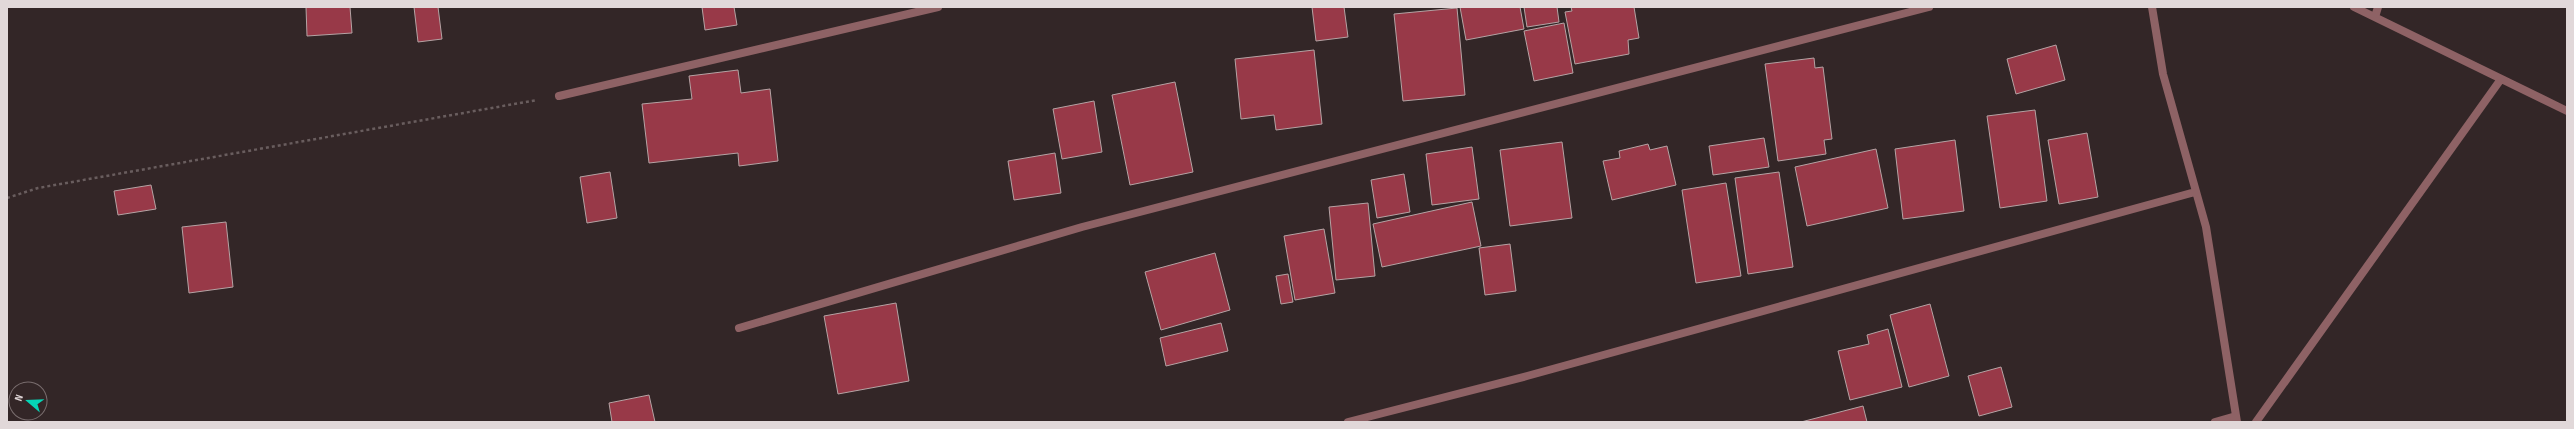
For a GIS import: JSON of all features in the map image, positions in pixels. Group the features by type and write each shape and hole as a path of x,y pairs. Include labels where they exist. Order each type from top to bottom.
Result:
{"street":[{"path":"559,96 938,7"},
{"path":"739,328 1082,227 1929,7"},
{"path":"2152,7 2162,74 2206,227 2237,419 2214,422"},
{"path":"2354,7 2567,111"},
{"path":"2375,17 2378,7"},
{"path":"2256,422 2501,79"},
{"path":"1348,422 1370,419 2195,192"}],"path":[{"path":"7,198 38,188 559,96"}],"building":[{"path":"306,7 350,7 352,33 307,36"},
{"path":"414,7 438,7 442,39 418,42"},
{"path":"702,7 734,7 737,25 705,30"},
{"path":"1312,7 1344,7 1348,37 1316,41"},
{"path":"1460,7 1520,7 1524,29 1466,40"},
{"path":"1524,7 1557,7 1559,22 1527,27"},
{"path":"1571,7 1634,7 1639,38 1628,40 1629,54 1575,64 1565,12 1572,11"},
{"path":"1457,8 1465,95 1403,101 1394,14"},
{"path":"1564,23 1573,73 1534,81 1524,31"},
{"path":"2056,45 2065,80 2016,94 2007,59"},
{"path":"1314,50 1322,124 1276,130 1274,115 1241,119 1235,59"},
{"path":"1814,58 1815,68 1823,67 1832,139 1824,140 1826,154 1778,161 1765,64"},
{"path":"738,70 741,93 770,89 778,161 739,166 738,153 649,163 642,104 692,99 689,76"},
{"path":"1175,82 1193,172 1130,185 1112,95"},
{"path":"1094,101 1102,152 1062,159 1053,109"},
{"path":"2035,110 2047,201 2000,208 1987,116"},
{"path":"2087,133 2098,197 2059,204 2048,140"},
{"path":"1764,138 1769,167 1713,175 1709,146"},
{"path":"1955,140 1964,211 1903,219 1895,149"},
{"path":"1562,142 1572,218 1510,226 1500,150"},
{"path":"1648,144 1650,150 1667,146 1676,185 1612,200 1603,161 1620,158 1619,151"},
{"path":"1472,147 1479,199 1432,205 1426,154"},
{"path":"1876,149 1888,208 1807,226 1795,167"},
{"path":"1055,153 1061,193 1014,200 1008,161"},
{"path":"610,172 617,218 587,223 580,177"},
{"path":"1779,172 1793,267 1748,274 1735,178"},
{"path":"1404,174 1410,212 1377,218 1371,180"},
{"path":"1726,183 1741,276 1696,283 1682,190"},
{"path":"151,185 156,209 118,215 114,191"},
{"path":"1472,202 1481,246 1382,267 1373,224"},
{"path":"1368,203 1375,276 1336,280 1329,207"},
{"path":"226,222 233,287 189,293 182,227"},
{"path":"1324,229 1335,293 1295,300 1284,236"},
{"path":"1510,244 1516,291 1485,295 1479,248"},
{"path":"1215,253 1230,310 1161,330 1145,272"},
{"path":"1288,274 1293,302 1281,304 1276,276"},
{"path":"896,303 909,381 838,394 824,316"},
{"path":"1930,304 1949,376 1909,387 1890,315"},
{"path":"1221,323 1228,351 1166,366 1160,338"},
{"path":"1888,329 1902,387 1850,400 1838,351 1869,344 1867,335"},
{"path":"2001,367 2012,407 1979,416 1968,376"},
{"path":"649,395 655,422 612,422 609,403"},
{"path":"1863,406 1867,422 1801,422"}]}
